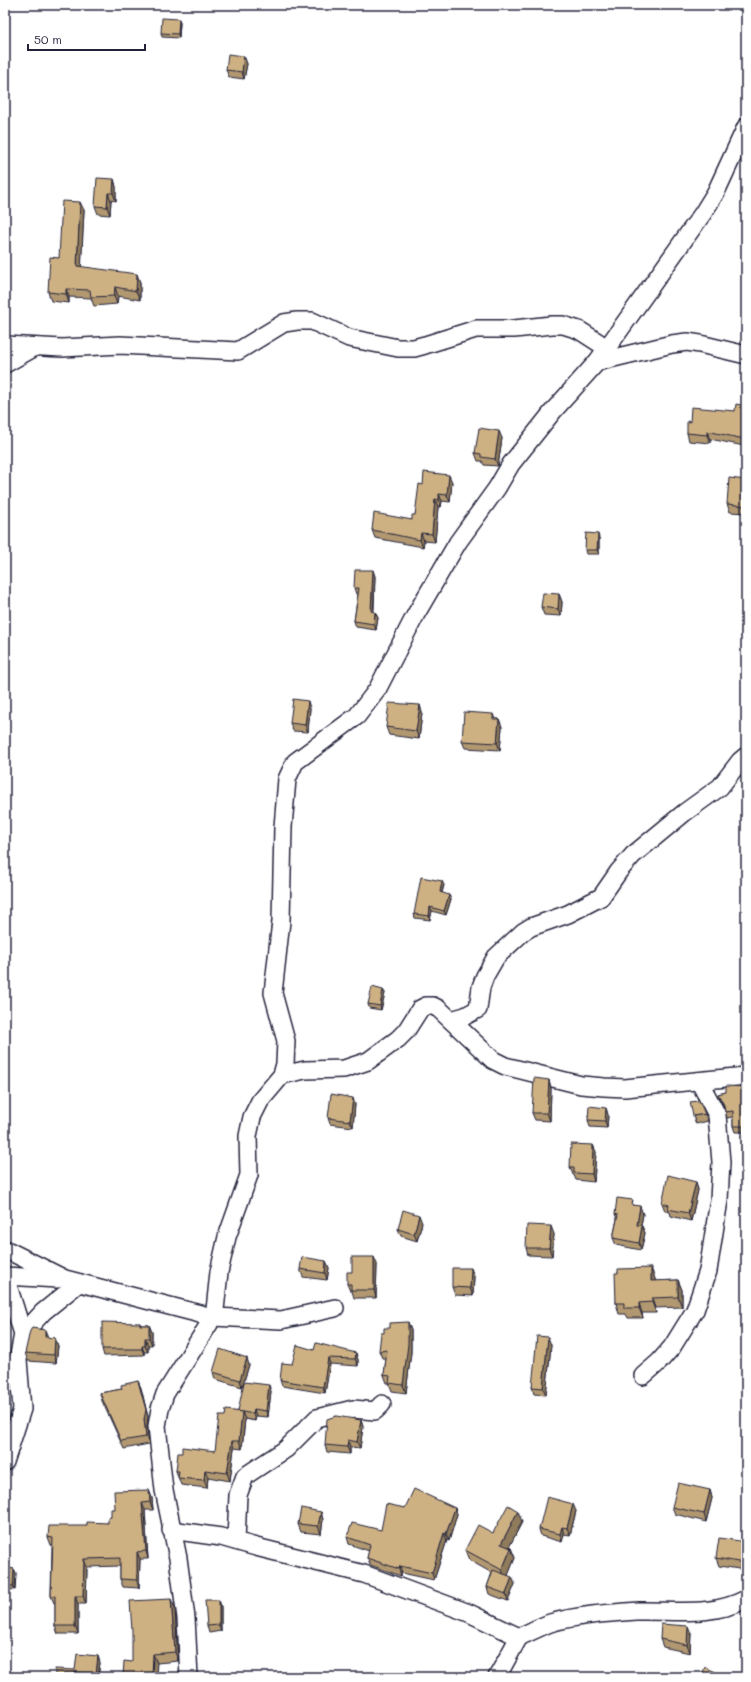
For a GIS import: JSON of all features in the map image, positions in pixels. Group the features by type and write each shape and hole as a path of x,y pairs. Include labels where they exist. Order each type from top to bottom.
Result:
{"street":[{"path":"189,1677 186,1618 178,1558 171,1530 164,1490 157,1426 160,1409 165,1394 215,1310 219,1272 227,1237 249,1175 248,1136 252,1117 260,1102 282,1075 287,1051 286,1041 274,1002 273,982 281,921 283,827 287,779 294,762 357,716 377,690 416,614 458,542 497,488 511,464 602,355 703,213 716,192 746,127"},
{"path":"5,345 62,348 120,345 238,351 284,323 312,321 349,338 398,348 414,348 476,329 514,329 552,325 579,330 602,355"},
{"path":"602,355 687,342 746,356"},
{"path":"5,364 35,346"},
{"path":"451,1020 465,1016 478,1008 481,987 489,968 496,957 523,932 537,924 568,914 601,897 619,871 633,855 684,813 720,787 746,756"},
{"path":"282,1075 305,1070 344,1069 368,1061 398,1039 422,1007 433,1006 439,1009 493,1060 505,1066 581,1085 625,1088 746,1076"},
{"path":"643,1376 659,1362 672,1347 695,1310 708,1271 719,1200 721,1162 717,1115 699,1081"},
{"path":"5,1249 72,1281"},
{"path":"5,1462 22,1409 18,1360 23,1334 5,1276 72,1281 212,1317 281,1320 335,1308"},
{"path":"23,1334 72,1281"},
{"path":"236,1541 238,1495 245,1476 286,1449 318,1418 353,1409 375,1411 382,1404"},
{"path":"171,1530 221,1537 364,1574 469,1613 520,1636"},
{"path":"497,1677 520,1636 549,1624 566,1619 638,1611 713,1610 728,1607 746,1599"}],"building":[{"path":"162,18 179,19 178,34 161,33"},
{"path":"228,54 244,56 242,72 226,70"},
{"path":"97,178 114,179 113,193 108,193 107,207 95,206"},
{"path":"62,201 80,202 77,266 137,274 136,291 115,287 114,296 91,297 90,290 66,289 66,294 48,292 50,257 59,258"},
{"path":"736,404 746,406 746,449 744,449 744,439 707,431 707,435 687,433 687,421 690,422 691,407 735,411"},
{"path":"479,428 499,431 495,459 481,457 481,454 475,453"},
{"path":"424,472 449,475 447,495 439,494 439,500 435,499 432,534 421,533 420,540 372,530 374,513 412,520 412,515 415,515 419,484 423,485"},
{"path":"729,478 746,480 746,506 727,504"},
{"path":"586,533 598,534 597,550 585,550"},
{"path":"355,570 373,570 371,611 375,612 374,624 354,621 359,588 354,588"},
{"path":"543,593 559,594 558,609 541,607"},
{"path":"293,699 308,701 305,725 290,723"},
{"path":"389,703 420,705 416,731 386,727"},
{"path":"464,712 493,714 493,719 499,719 497,743 462,741"},
{"path":"421,877 442,881 440,892 449,895 444,911 430,907 429,916 414,914"},
{"path":"372,987 383,990 380,1006 368,1004"},
{"path":"534,1078 549,1080 547,1113 532,1113"},
{"path":"726,1086 746,1087 746,1134 743,1134 743,1126 733,1126 733,1111 725,1112 724,1105 718,1094 726,1092"},
{"path":"331,1094 353,1098 350,1121 328,1118"},
{"path":"698,1098 705,1114 693,1116 690,1102 698,1101"},
{"path":"589,1106 606,1108 605,1121 588,1120"},
{"path":"571,1144 593,1145 592,1174 574,1173 574,1167 570,1167"},
{"path":"668,1175 696,1182 688,1213 668,1209 669,1205 662,1203"},
{"path":"617,1198 633,1200 632,1205 640,1206 637,1225 642,1226 639,1243 613,1238 618,1215 615,1214"},
{"path":"403,1210 419,1215 414,1234 398,1229"},
{"path":"527,1225 551,1226 549,1248 526,1248"},
{"path":"302,1257 326,1261 325,1273 300,1269"},
{"path":"352,1257 374,1257 374,1290 351,1290 351,1284 347,1284 347,1272 352,1272"},
{"path":"452,1268 471,1268 470,1288 452,1287"},
{"path":"651,1268 651,1281 678,1280 678,1297 652,1298 652,1302 639,1303 639,1308 624,1308 624,1303 616,1303 615,1273 618,1273 618,1269"},
{"path":"102,1322 140,1323 140,1325 149,1325 149,1338 145,1338 145,1346 142,1346 142,1349 102,1349"},
{"path":"408,1322 408,1344 403,1385 389,1383 390,1376 384,1375 387,1350 379,1351 381,1333 384,1333 384,1328 390,1328 390,1323"},
{"path":"32,1328 45,1330 45,1337 55,1338 54,1355 25,1353"},
{"path":"537,1336 548,1337 543,1388 532,1387"},
{"path":"316,1343 356,1353 355,1359 328,1358 323,1387 280,1380 282,1363 292,1364 297,1345 314,1350"},
{"path":"220,1349 247,1358 240,1380 213,1372"},
{"path":"138,1381 146,1410 144,1419 146,1437 121,1441 100,1393 122,1389 121,1385"},
{"path":"244,1382 269,1385 266,1411 254,1409 253,1414 238,1411"},
{"path":"226,1410 242,1412 239,1441 232,1441 227,1473 205,1470 204,1480 178,1478 179,1471 176,1471 178,1453 182,1453 182,1447 215,1451 219,1416 225,1416"},
{"path":"336,1416 361,1420 357,1442 348,1440 347,1447 325,1445 327,1419"},
{"path":"678,1483 710,1490 704,1514 672,1507"},
{"path":"414,1489 455,1508 446,1534 444,1533 432,1573 400,1566 399,1569 367,1558 370,1545 347,1537 352,1523 381,1530 386,1504 405,1508"},
{"path":"149,1490 150,1502 142,1503 146,1551 137,1552 137,1580 120,1579 120,1558 84,1559 83,1596 75,1596 75,1626 55,1626 55,1596 51,1596 53,1538 48,1537 49,1526 87,1526 87,1522 108,1523 108,1518 111,1517 111,1509 115,1509 114,1491"},
{"path":"547,1497 573,1504 567,1528 562,1527 560,1534 539,1529"},
{"path":"508,1505 518,1511 501,1544 511,1548 502,1570 465,1550 478,1525 493,1533"},
{"path":"301,1508 321,1512 318,1526 298,1524"},
{"path":"719,1538 746,1542 744,1563 716,1558"},
{"path":"5,1568 14,1569 13,1586 5,1586"},
{"path":"493,1570 512,1577 506,1594 487,1587"},
{"path":"171,1599 175,1652 153,1654 152,1677 123,1677 124,1661 132,1662 130,1601"},
{"path":"205,1600 219,1600 219,1625 207,1626"},
{"path":"661,1624 688,1626 687,1645 660,1639"},
{"path":"77,1654 98,1656 96,1674 75,1672 75,1677 55,1677 55,1669 75,1670"},
{"path":"705,1667 726,1677 701,1677"}]}
